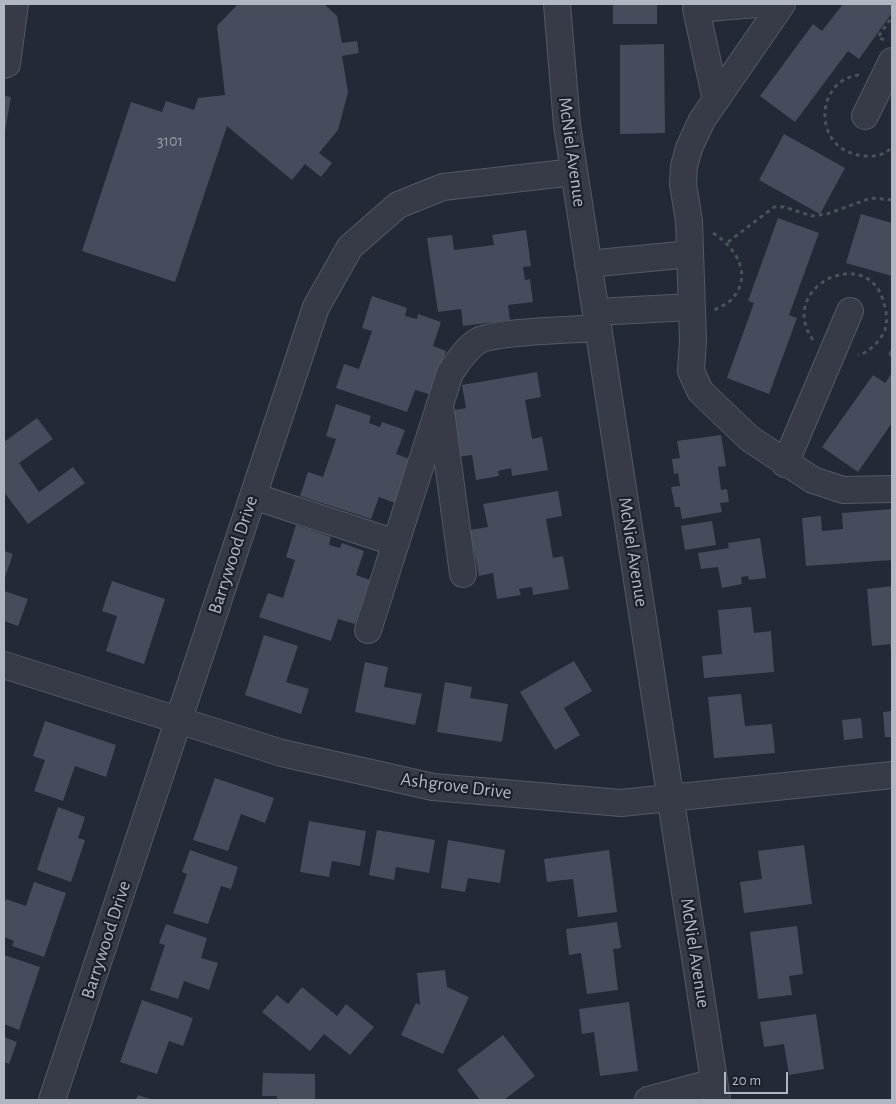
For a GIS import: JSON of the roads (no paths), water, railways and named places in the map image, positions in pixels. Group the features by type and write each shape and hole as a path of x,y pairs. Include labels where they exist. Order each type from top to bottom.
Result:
{"street":[{"path":"4,65 7,64 14,4"},
{"name":"McNiel Avenue","path":"556,4 567,125 716,1091"},
{"path":"716,100 696,9 757,4"},
{"path":"782,4 702,120 688,148 683,184 689,221 690,254 702,309 694,340 691,371 700,391 750,439 785,464 813,480 842,490 892,489"},
{"path":"865,116 892,61"},
{"name":"Barrywood Drive","path":"52,1100 316,307 350,247 398,205 443,188 574,172"},
{"path":"588,264 690,254"},
{"path":"368,630 450,373 464,354 479,341 500,336 597,320 702,309"},
{"path":"785,464 850,310"},
{"path":"440,403 463,574"},
{"path":"253,496 396,544"},
{"name":"Ashgrove Drive","path":"4,665 179,722 282,753 433,787 621,803 671,796 892,775"},
{"path":"648,1100 716,1091"}]}
